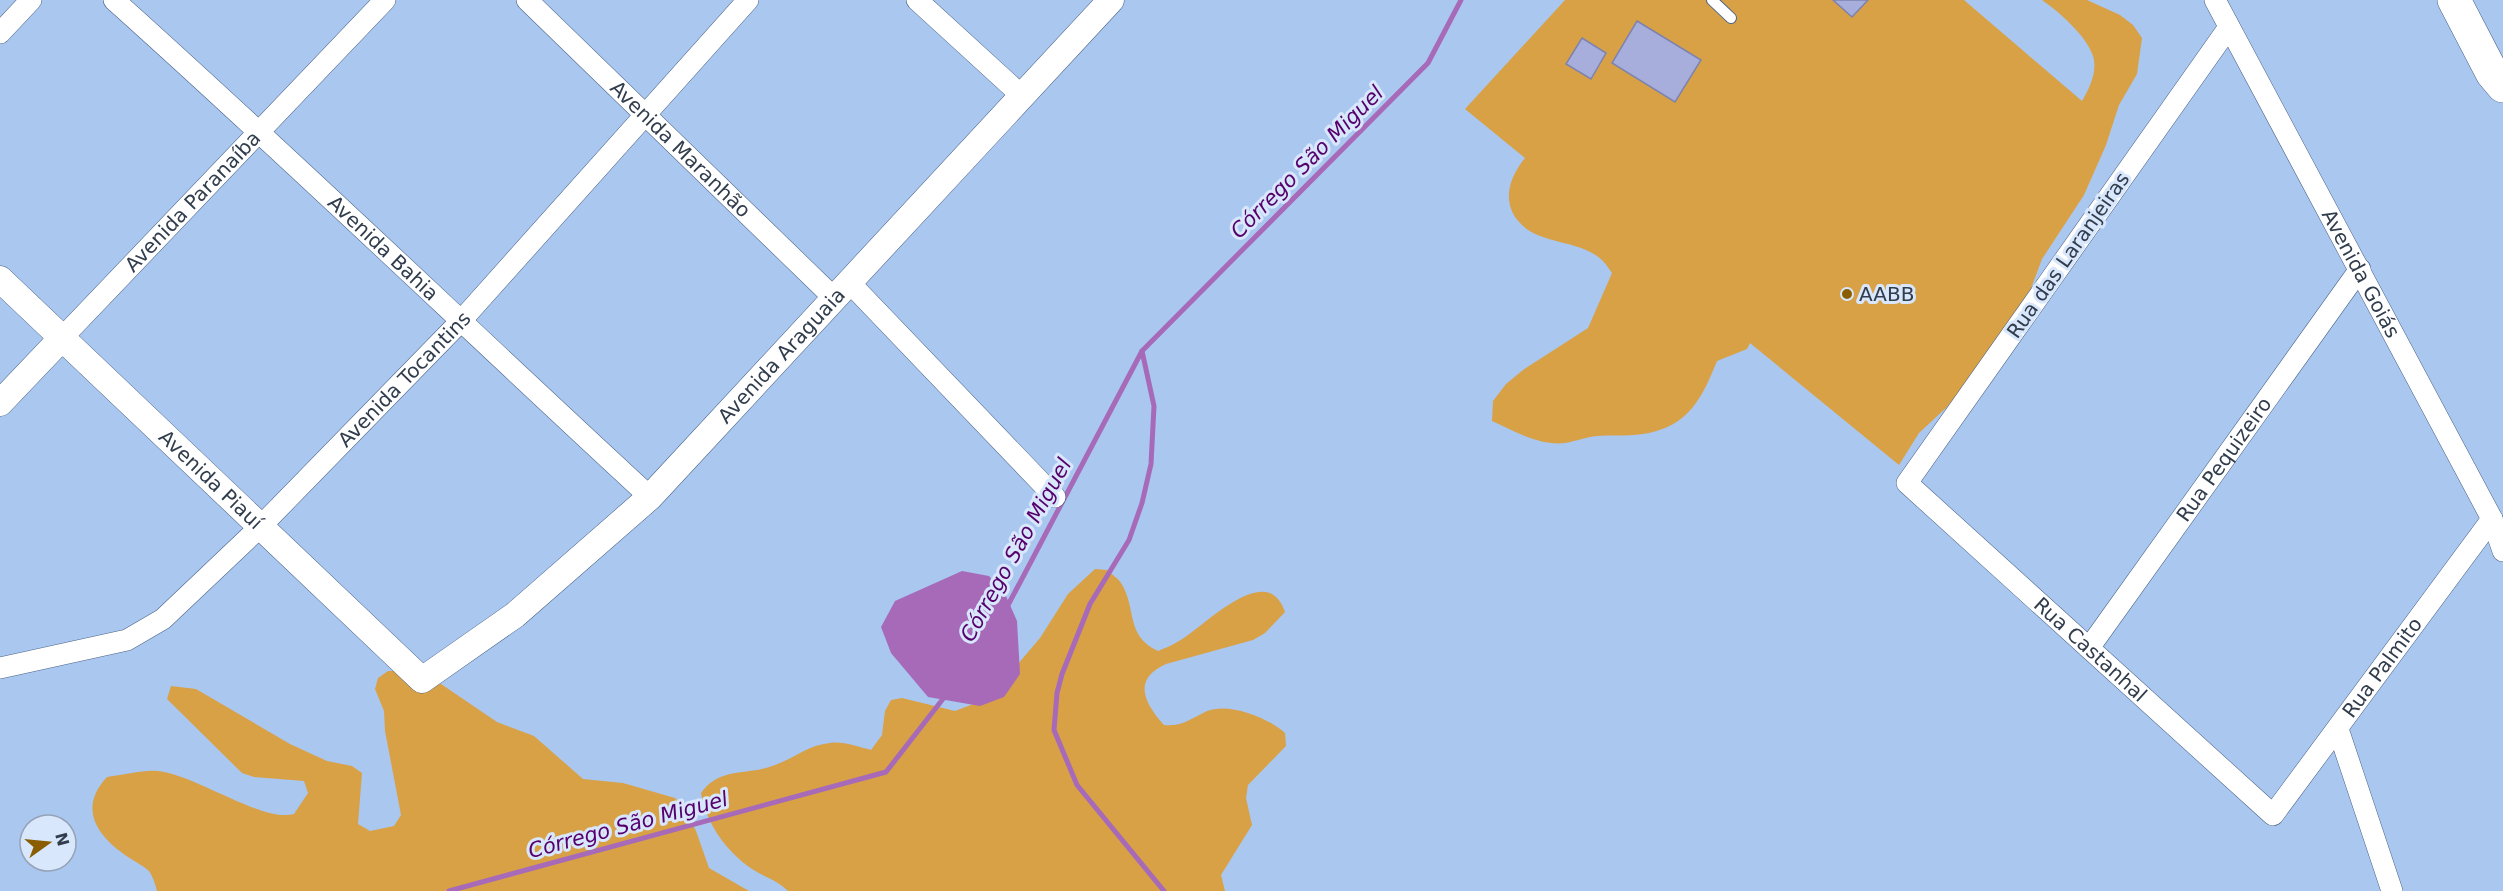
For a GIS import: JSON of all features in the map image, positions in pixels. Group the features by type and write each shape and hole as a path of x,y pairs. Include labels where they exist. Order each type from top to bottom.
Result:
{"main road":[{"path":"2454,0 2492,73 2503,86"}],"street":[{"path":"0,33 31,0"},
{"name":"Avenida Bahia","path":"114,0 259,130 460,322 650,497"},
{"name":"Avenida Paranaíba","path":"0,404 385,0"},
{"name":"Avenida Maranhão","path":"527,0 647,114 842,290 1055,497"},
{"name":"Avenida Tocantins","path":"0,668 127,640 164,619 261,526 460,322 748,0"},
{"path":"917,0 1022,96"},
{"name":"Avenida Araguaia","path":"422,680 515,615 650,497 1111,0"},
{"name":"Avenida Goiás","path":"2215,0 2492,519 2503,551"},
{"name":"Rua das Laranjeiras","path":"1907,483 2229,27"},
{"name":"Rua Pequizeiro","path":"2089,648 2360,269"},
{"name":"Avenida Piauí","path":"0,279 422,680"},
{"name":"Rua Castanhal","path":"1907,483 2273,815"},
{"name":"Rua Palmito","path":"2273,815 2492,519"},
{"path":"2338,729 2392,891"}],"lane":[{"path":"1712,0 1731,18"}],"shaded area":[{"name":"AABB","path":"1565,0 1964,0 2082,101 2094,74 2093,56 2078,32 2064,17 2042,0 2087,0 2120,15 2133,25 2142,38 2137,74 2119,105 2106,145 2084,195 2042,259 2030,291 1968,381 1947,407 1919,433 1899,465 1750,343 1747,349 1717,361 1704,390 1688,413 1666,428 1634,435 1597,436 1555,443 1527,437 1492,421 1493,401 1506,384 1523,370 1588,328 1612,273 1597,256 1589,251 1544,238 1528,230 1519,222 1513,214 1509,195 1514,176 1525,158 1465,109"},
{"path":"1095,569 1107,570 1120,581 1126,592 1136,629 1148,645 1158,651 1190,634 1219,611 1250,594 1264,592 1276,597 1285,612 1265,633 1253,640 1166,664 1155,670 1145,684 1147,700 1164,725 1182,723 1207,711 1226,709 1259,717 1285,733 1286,746 1248,785 1246,798 1252,825 1221,875 1225,891 788,891 743,862 719,836 708,816 701,793 709,784 726,775 775,765 822,744 840,743 871,750 882,735 885,711 891,700 902,698 955,711 989,698 1040,638 1068,594"},
{"path":"962,571 989,576 1006,596 1017,621 1020,674 1004,697 980,706 928,697 891,653 881,627 895,601"},
{"path":"388,671 402,671 441,684 497,722 534,736 583,779 623,783 675,798 684,808 696,831 709,868 749,891 157,891 153,877 148,870 108,841 95,822 93,800 107,777 139,772 158,771 173,774 265,812 281,815 294,814 308,793 304,781 254,777 242,773 167,699 171,686 196,689 290,744 327,761 352,766 362,773 358,824 370,831 394,826 401,815 385,731 384,711 375,689 378,678"}],"building":[{"path":"1833,0 1868,0 1852,17"},
{"path":"1637,21 1701,60 1675,102 1612,63"},
{"path":"1582,38 1606,53 1591,79 1566,64"}],"waterway":[{"name":"Córrego São Miguel","path":"1006,609 1142,351 1428,63 1461,0"},
{"path":"1142,351 1154,406 1151,464 1142,503 1129,540 1090,604 1062,674 1057,693 1054,730 1077,785 1164,891"},
{"name":"Córrego São Miguel","path":"449,891 886,772 946,695"}],"place":[{"name":"AABB","path":"1847,294"}]}
